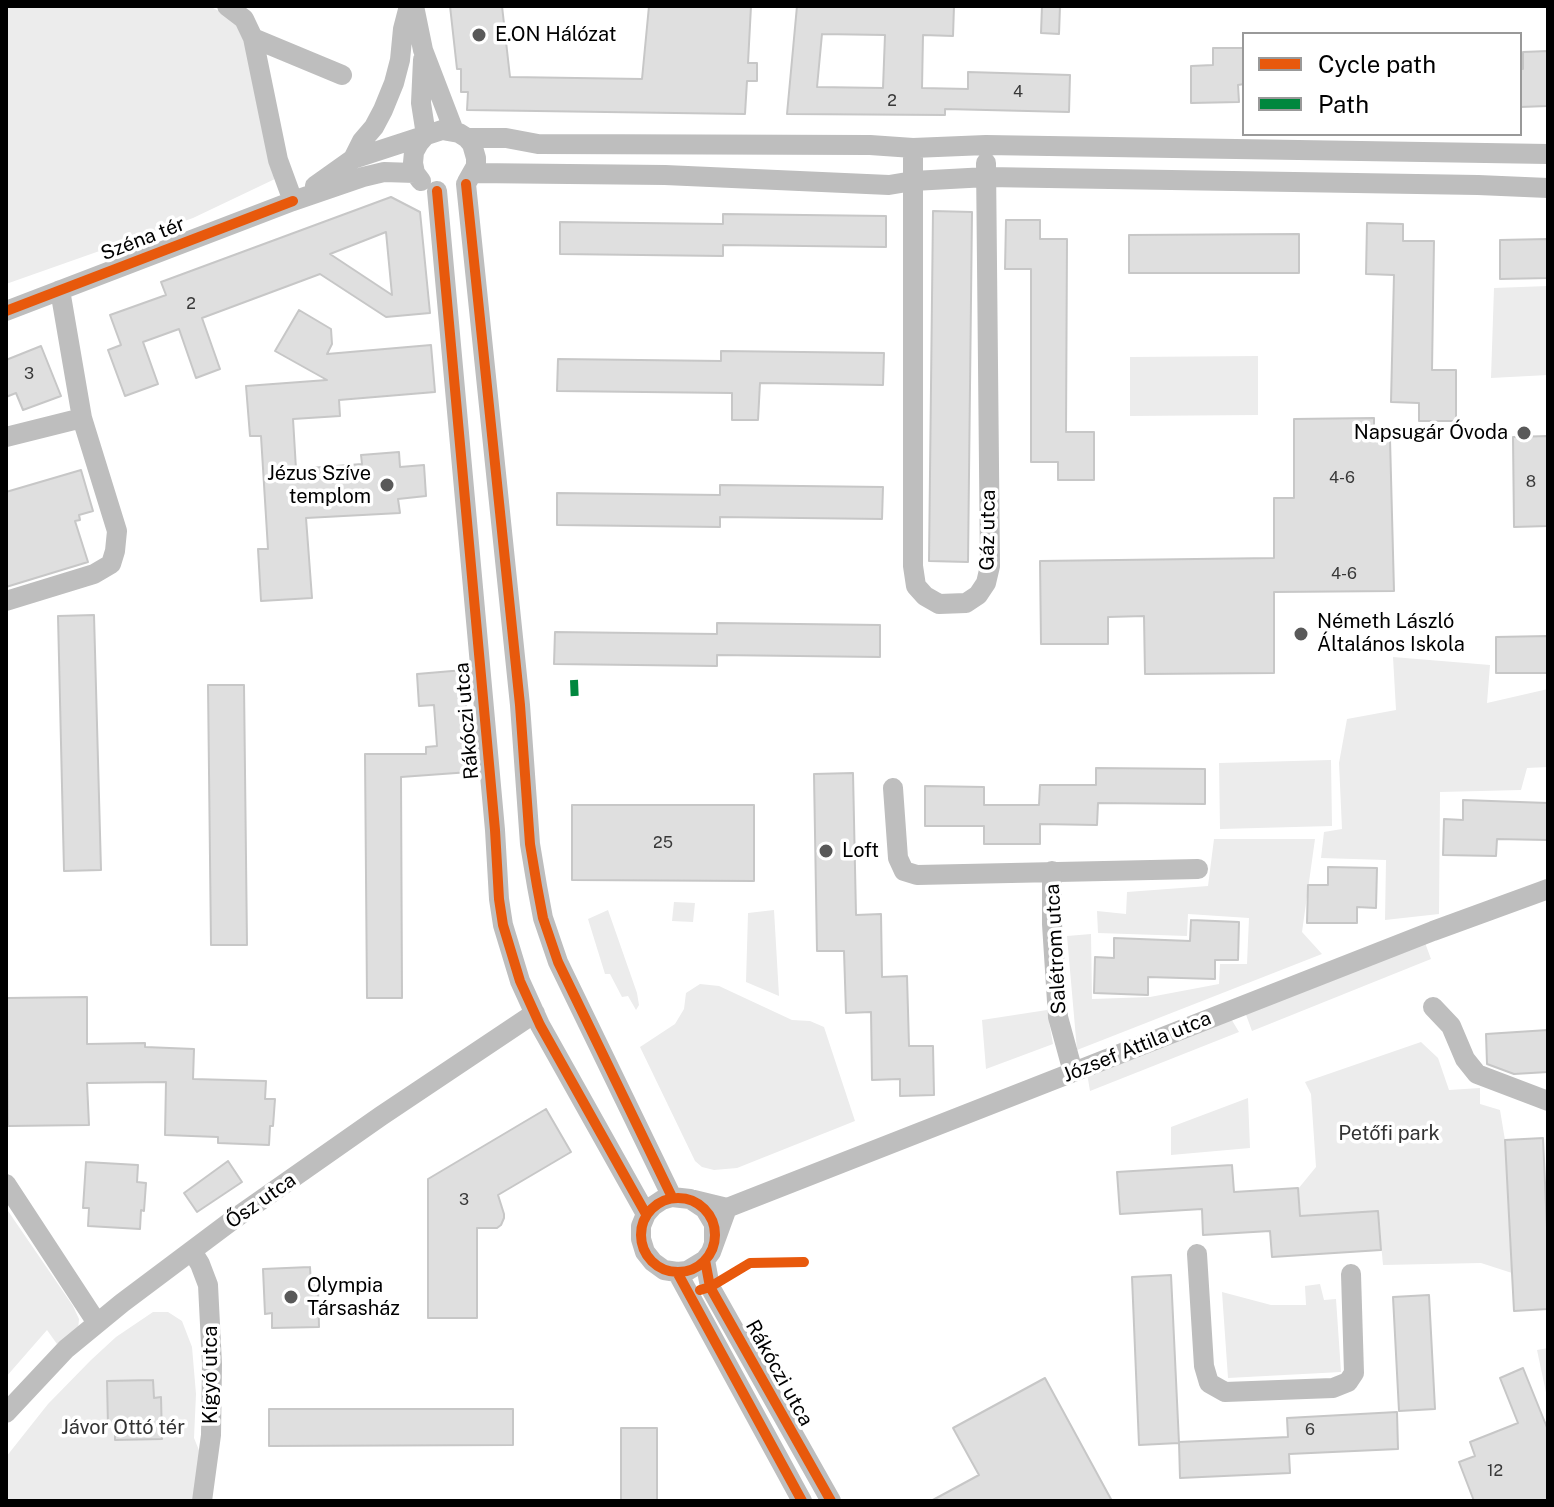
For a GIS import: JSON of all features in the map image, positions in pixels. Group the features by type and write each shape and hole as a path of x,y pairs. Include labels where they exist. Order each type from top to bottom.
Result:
{"street":[{"path":"227,6 244,19 253,38 278,160 293,201"},
{"path":"411,6 423,50 460,135 472,144 476,158 469,178 455,190 437,191 426,186 415,173 414,152 426,135 421,103 423,50"},
{"path":"353,159 374,127 394,83 403,29 411,6"},
{"path":"253,38 342,75"},
{"name":"Széna tér","path":"293,201 353,159 442,130 460,135"},
{"path":"460,135 538,144 870,145 913,148 986,145 1548,154"},
{"name":"Gáz utca","path":"913,148 913,566 916,586 925,596 939,604 966,603 978,595 986,583 990,566 986,145"},
{"name":"Széna tér","path":"6,311 363,177 384,172 415,173"},
{"path":"469,178 665,175 889,185 987,177 1548,188"},
{"name":"Rákóczi utca","path":"469,178 520,705 530,844 543,918 558,962 681,1198 705,1209 714,1224 710,1287 831,1501"},
{"name":"Rákóczi utca","path":"437,191 499,899 511,952 535,1013 646,1214 641,1226 645,1252 664,1270 677,1272 802,1501"},
{"path":"12,599 94,574 111,564 115,551 117,531 82,418 60,290"},
{"path":"6,437 82,418"},
{"name":"Salétrom utca","path":"893,788 898,858 904,871 917,875 1198,869"},
{"name":"Salétrom utca","path":"1052,871 1058,1017 1073,1072"},
{"name":"József Attila utca","path":"727,1208 1433,931 1548,889"},
{"path":"1433,1007 1451,1026 1465,1059 1477,1074 1548,1101"},
{"name":"Ősz utca","path":"6,1413 66,1349 234,1219 535,1013"},
{"path":"6,1184 97,1323"},
{"path":"646,1214 662,1200 681,1198 727,1208 710,1252 687,1271 677,1272"},
{"name":"Kígyó utca","path":"192,1251 208,1285 212,1364 211,1435 202,1501"},
{"path":"1197,1254 1204,1366 1209,1383 1225,1392 1333,1388 1348,1382 1354,1373 1351,1274"}],"green space":[{"path":"6,6 209,6 231,17 243,34 277,178 193,218 6,284"},
{"path":"1548,286 1548,375 1491,378 1494,288"},
{"path":"1258,356 1258,415 1130,416 1130,357"},
{"path":"1393,657 1490,665 1487,703 1548,689 1548,767 1527,768 1521,790 1440,792 1439,914 1385,920 1386,860 1321,858 1324,832 1342,829 1339,763 1347,719 1396,710"},
{"path":"1331,760 1332,826 1220,829 1219,763"},
{"path":"1214,839 1315,839 1302,932 1322,954 1077,1050 1067,936 1091,934 1092,999 1150,997 1219,984 1220,964 1247,964 1249,918 1188,914 1187,936 1098,933 1097,911 1126,914 1127,892 1208,886"},
{"path":"674,902 695,903 693,922 672,921"},
{"path":"608,910 637,993 639,1005 636,1010 628,996 622,997 610,974 605,974 588,919"},
{"path":"774,910 779,996 746,982 748,913"},
{"path":"1424,940 1431,959 1252,1031 1245,1012"},
{"path":"700,984 719,986 792,1020 810,1021 824,1027 855,1121 737,1168 714,1170 702,1167 695,1161 640,1047 675,1024 684,1009 686,993"},
{"path":"1047,1010 1053,1044 986,1069 982,1020"},
{"path":"1230,1017 1239,1032 1090,1091 1087,1073"},
{"name":"Petőfi park","path":"1421,1042 1438,1058 1449,1090 1480,1088 1480,1104 1500,1110 1505,1140 1512,1273 1481,1263 1383,1265 1378,1211 1300,1216 1298,1189 1316,1167 1311,1094 1305,1082"},
{"path":"1248,1098 1250,1148 1171,1155 1171,1127"},
{"path":"6,1208 79,1319 78,1329 57,1344 47,1330 6,1377"},
{"path":"1320,1284 1324,1300 1336,1299 1341,1372 1228,1378 1222,1292 1271,1305 1306,1305 1305,1286"},
{"name":"Jávor Ottó tér","path":"153,1312 168,1312 182,1321 192,1347 196,1394 194,1438 207,1470 202,1501 6,1501 6,1457 48,1404 91,1360 116,1337"},
{"path":"1548,1348 1548,1402 1537,1350"}],"building":[{"path":"450,6 502,6 510,77 642,79 649,6 751,6 748,63 757,63 757,81 747,81 745,114 467,110 468,92 461,92 461,69 457,69"},
{"path":"797,6 954,6 953,36 923,35 922,88 968,89 968,72 1070,75 1069,112 945,109 945,115 787,114","holes":["822,34 885,35 883,88 817,87"]},
{"path":"1042,6 1060,6 1059,34 1041,33"},
{"path":"1213,48 1242,48 1239,102 1191,103 1191,66 1213,65"},
{"path":"1548,51 1548,106 1522,107 1523,52"},
{"path":"391,197 420,212 430,313 386,317 320,274 202,318 220,369 196,378 179,329 143,342 158,384 125,396 108,350 121,345 110,315 166,295 161,282","holes":["386,232 392,295 330,254"]},
{"path":"933,211 972,212 968,562 929,561"},
{"path":"723,214 886,216 886,247 723,245 723,256 560,254 560,222 723,224"},
{"path":"1006,220 1040,220 1040,239 1067,239 1066,432 1094,432 1094,480 1058,480 1058,462 1031,462 1031,269 1005,269"},
{"path":"1367,223 1403,224 1403,241 1434,241 1432,370 1456,370 1456,421 1419,421 1419,403 1391,402 1394,275 1366,274"},
{"path":"1299,234 1299,273 1129,273 1129,235"},
{"path":"1548,239 1548,278 1500,279 1500,240"},
{"path":"299,310 331,329 332,344 327,354 431,345 435,392 339,400 340,416 293,419 296,469 362,464 361,455 399,452 400,467 424,465 426,496 398,499 400,513 306,518 312,598 261,601 258,549 268,549 261,436 250,436 246,386 327,380 275,351"},
{"path":"41,346 61,396 23,410 16,393 6,397 6,360"},
{"path":"721,351 884,353 883,385 760,383 758,420 732,420 732,393 557,391 558,359 721,361"},
{"path":"1374,418 1374,439 1390,439 1394,591 1274,592 1274,673 1145,674 1144,616 1108,617 1108,644 1041,644 1040,561 1274,558 1274,498 1294,498 1294,419"},
{"path":"1548,436 1548,526 1514,527 1513,437"},
{"path":"81,470 93,511 79,515 80,520 75,521 88,562 6,587 6,492"},
{"path":"720,485 883,487 882,519 720,517 720,527 557,525 557,493 720,495"},
{"path":"94,615 101,870 64,871 58,616"},
{"path":"717,623 880,625 880,657 717,655 717,666 554,664 555,632 717,634"},
{"path":"1548,636 1548,673 1496,673 1496,637"},
{"path":"464,670 470,772 401,777 402,998 367,998 365,754 426,754 426,747 437,746 434,705 419,706 417,674"},
{"path":"208,685 244,685 247,945 211,945"},
{"path":"1096,768 1205,769 1205,804 1098,803 1097,825 1040,824 1040,844 984,844 984,826 925,826 925,786 984,787 984,805 1039,805 1040,785 1096,785"},
{"path":"853,773 856,915 881,914 882,977 907,976 909,1046 933,1046 934,1095 900,1096 900,1079 872,1080 871,1012 846,1013 844,951 817,951 814,774"},
{"path":"1463,800 1548,803 1548,840 1497,839 1496,856 1443,855 1444,819 1463,820"},
{"path":"572,805 754,805 754,881 572,880"},
{"path":"1328,867 1377,868 1376,908 1357,907 1357,923 1307,923 1308,885 1328,885"},
{"path":"1191,920 1239,922 1238,960 1215,960 1215,979 1148,977 1148,995 1094,993 1095,957 1114,958 1114,938 1190,941"},
{"path":"87,997 87,1044 145,1043 145,1047 194,1049 193,1079 266,1081 265,1099 275,1099 269,1145 218,1143 218,1137 165,1135 166,1082 87,1083 89,1125 8,1126 7,998"},
{"path":"1548,1030 1548,1072 1514,1074 1487,1064 1486,1034"},
{"path":"546,1109 571,1152 498,1195 504,1214 501,1225 497,1228 477,1228 477,1318 428,1318 428,1179"},
{"path":"1543,1138 1548,1309 1514,1311 1505,1140"},
{"path":"228,1161 242,1182 197,1212 184,1193"},
{"path":"86,1162 138,1165 137,1182 146,1183 140,1229 88,1226 89,1208 83,1208"},
{"path":"1232,1165 1234,1192 1298,1188 1300,1216 1378,1211 1381,1250 1272,1257 1270,1231 1203,1235 1202,1209 1120,1214 1117,1172"},
{"name":"Olympia Társasház","path":"310,1267 311,1285 318,1285 319,1327 272,1328 272,1313 265,1314 263,1269"},
{"path":"1171,1275 1179,1443 1139,1445 1132,1277"},
{"path":"1429,1295 1435,1409 1399,1411 1393,1297"},
{"path":"1523,1368 1548,1430 1548,1501 1474,1501 1459,1462 1475,1456 1470,1442 1518,1423 1500,1378"},
{"path":"1045,1378 1112,1501 931,1501 979,1475 953,1428"},
{"path":"153,1380 154,1398 161,1397 162,1439 115,1440 115,1426 108,1426 107,1381"},
{"path":"269,1409 513,1409 513,1445 269,1446"},
{"path":"1397,1412 1398,1449 1289,1454 1290,1473 1180,1478 1179,1442 1288,1437 1287,1418"},
{"path":"621,1428 657,1428 657,1501 621,1501"}],"marked path":[{"path":"574,680 575,704"}],"cycle path":[{"path":"466,184 520,705 530,844 543,918 558,962 672,1197"},
{"path":"437,191 503,925 520,981 540,1025 646,1214"},
{"path":"6,311 293,201"},
{"path":"678,1198 699,1204 709,1214 715,1235 709,1256 699,1266 678,1272 657,1266 647,1256 641,1235 647,1214 657,1204 678,1198"},
{"path":"705,1260 710,1287 831,1501"},
{"path":"700,1290 750,1263 804,1262"},
{"path":"677,1272 802,1501"}],"place":[{"name":"E.ON Hálózat","path":"479,35"},
{"name":"Napsugár Óvoda","path":"1524,433"},
{"name":"Jézus Szíve templom","path":"387,485"},
{"name":"Németh László Általános Iskola","path":"1301,634"},
{"name":"Loft","path":"826,851"},
{"name":"Olympia Társasház","path":"291,1297"}]}
